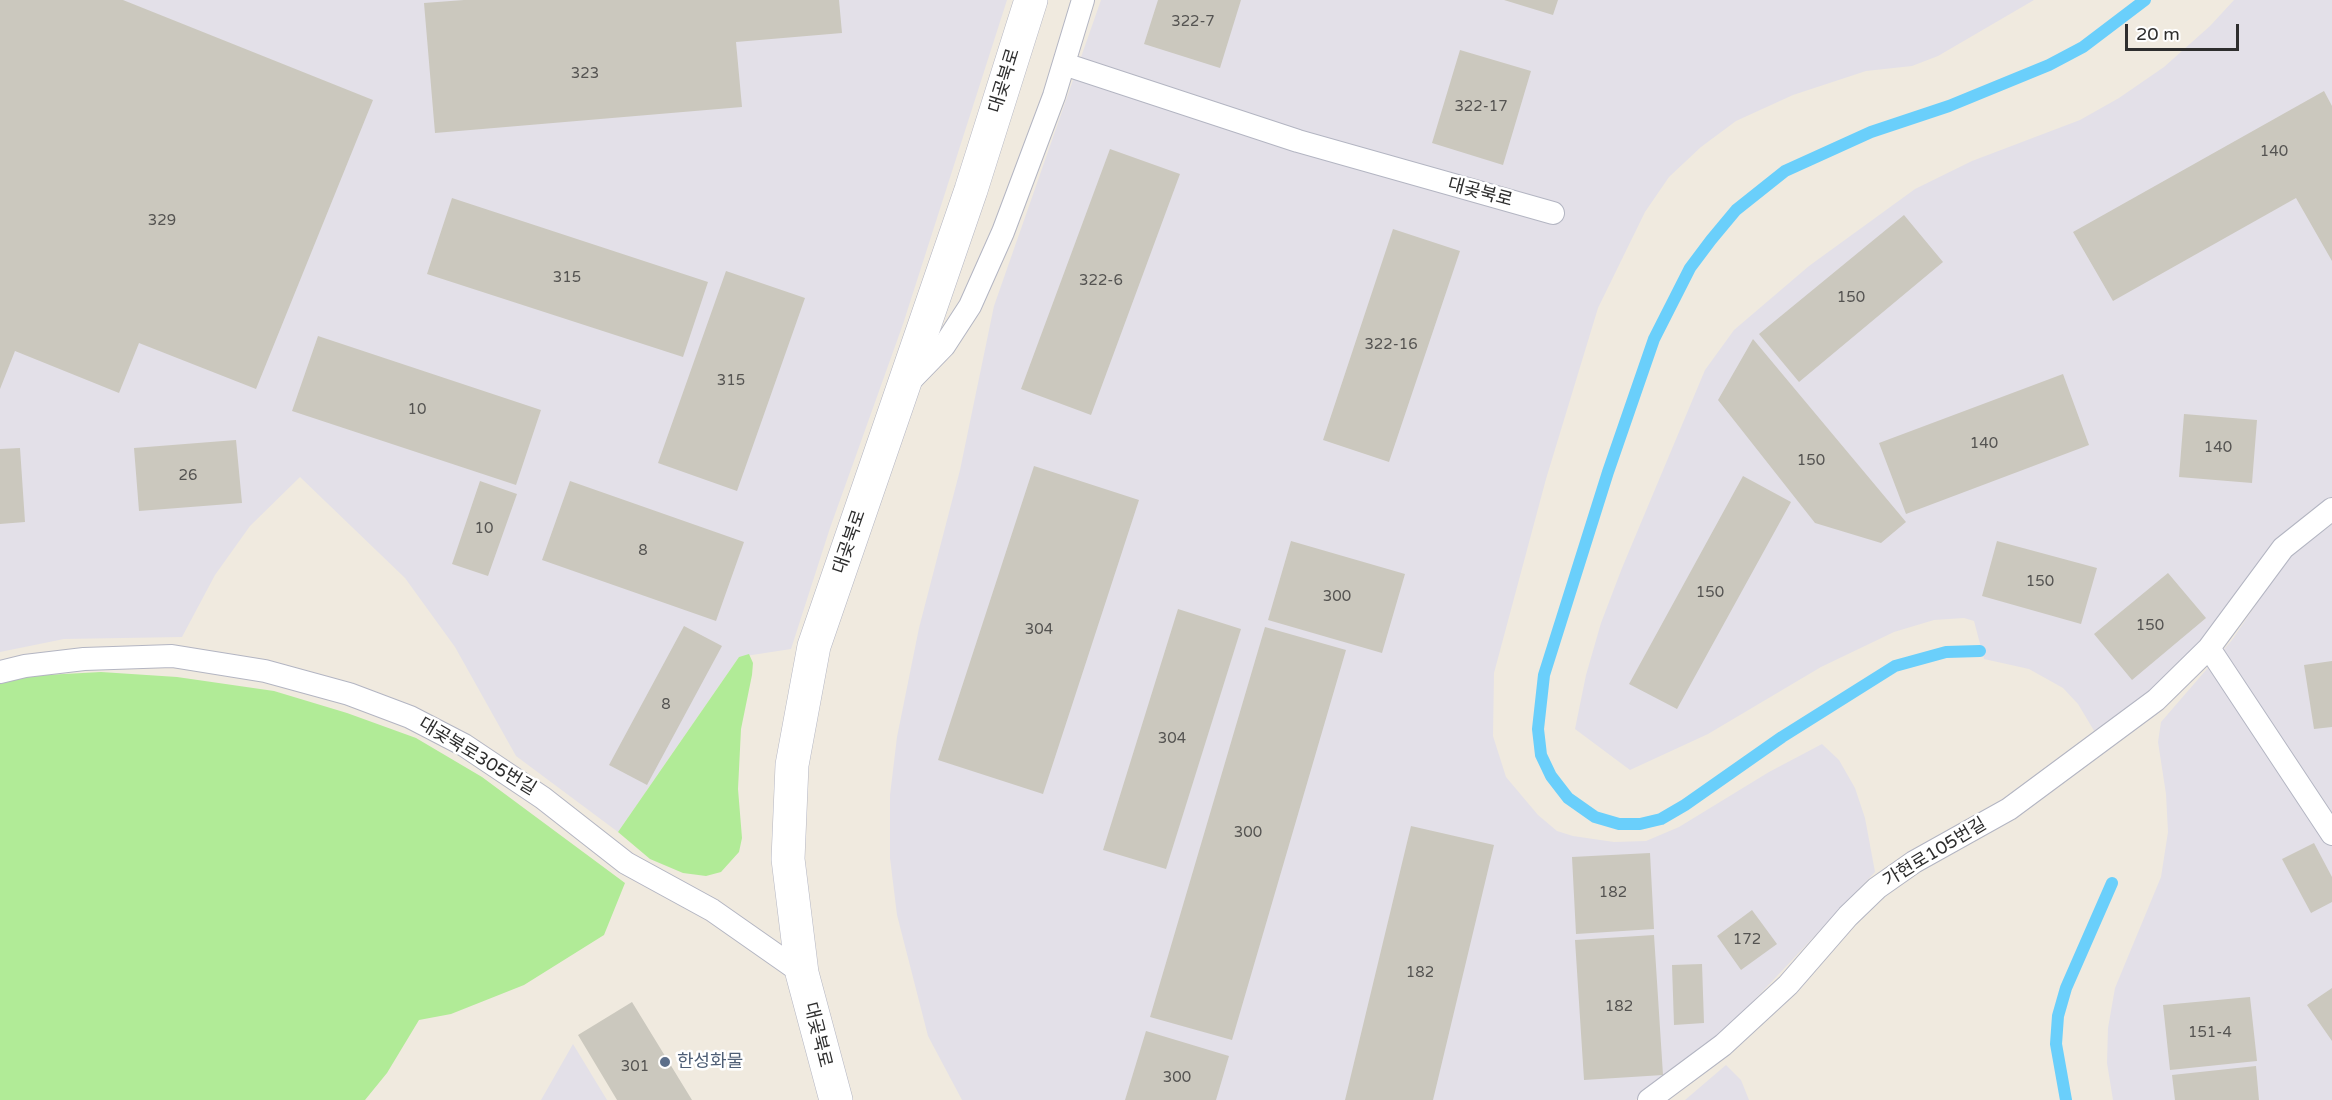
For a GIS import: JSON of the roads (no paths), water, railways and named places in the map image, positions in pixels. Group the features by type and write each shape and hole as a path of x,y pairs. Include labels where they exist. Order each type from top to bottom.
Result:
{"street":[{"name":"대곶북로","path":"836,1100 802,973 788,859 792,765 814,646 971,190 1031,0"}],"lane":[{"path":"903,388 944,346 970,306 1003,232 1064,64 1083,0"},
{"name":"대곶북로","path":"1064,64 1298,141 1553,213"},
{"name":"가현로105번길","path":"1649,1100 1723,1046 1780,993 1877,888 1914,862 2009,809 2156,700 2209,648 2283,548 2332,509"},
{"path":"2209,648 2332,834"},
{"name":"대곶북로305번길","path":"0,672 26,666 84,659 172,656 265,671 370,701 410,717 464,745 543,798 626,863 712,910 802,973"}],"waterway":[{"path":"1980,651 1946,652 1895,666 1782,737 1685,805 1661,819 1640,824 1619,824 1595,817 1568,798 1551,776 1541,755 1538,729 1544,675 1608,472 1654,339 1690,268 1711,240 1736,210 1785,171 1871,132 1949,106 2049,65 2083,47 2145,0"},
{"path":"2066,1100 2056,1044 2058,1016 2066,988 2112,883"}],"place":[{"name":"한성화물","path":"665,1062"}]}
